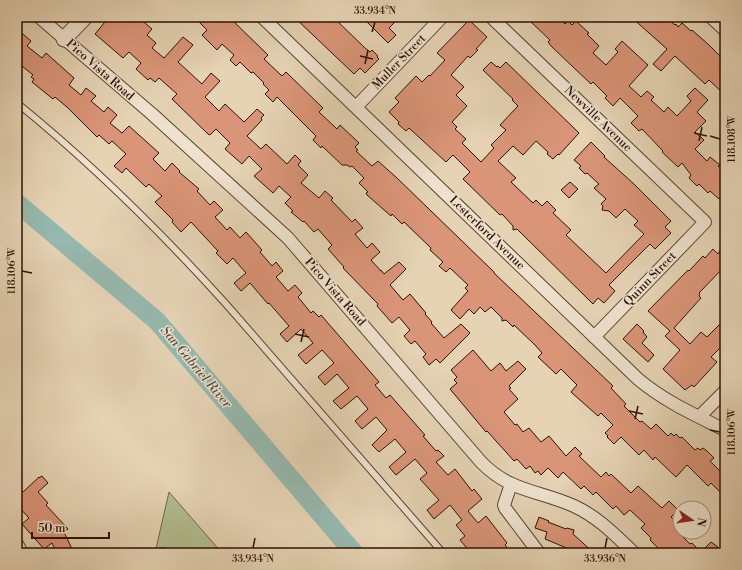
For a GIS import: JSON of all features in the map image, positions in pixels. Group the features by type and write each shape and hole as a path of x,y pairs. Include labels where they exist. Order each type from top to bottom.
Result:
{"street":[{"name":"Pico Vista Road","path":"39,17 158,120 283,233 481,462 495,475 511,484 572,505 585,512 609,529 634,553"},
{"path":"64,39 85,17"},
{"name":"Lesterford Avenue","path":"263,17 594,337 651,390 664,399 699,418 725,430"},
{"name":"Muller Street","path":"356,107 442,17"},
{"name":"Newville Avenue","path":"491,17 705,222"},
{"path":"711,17 725,30"},
{"name":"Quinn Street","path":"594,337 705,222"},
{"path":"699,418 725,391"},
{"path":"511,484 504,505 505,508 539,553"},
{"path":"17,544 22,553"}],"lane":[{"path":"17,103 40,121 109,184 191,265 443,553"}],"green space":[{"path":"169,492 222,553 155,553"}],"building":[{"path":"109,17 138,17 152,29 147,35 156,43 152,48 164,58 183,37 193,45 178,62 202,84 211,73 220,81 205,97 219,111 225,104 244,122 257,109 264,115 261,118 262,120 247,136 261,149 266,144 287,164 295,155 301,161 298,165 308,175 301,183 319,198 325,191 333,198 331,200 352,222 355,219 363,228 355,234 367,248 372,243 380,252 371,260 384,274 399,262 406,269 390,285 403,300 410,294 444,338 461,324 470,333 440,363 436,359 429,365 423,357 426,354 415,341 411,344 404,336 410,330 399,317 392,323 377,306 378,304 343,268 344,267 328,249 332,245 318,229 314,232 304,221 303,222 291,212 293,211 285,203 291,197 279,186 273,193 254,176 262,169 249,156 242,164 225,149 230,143 216,129 210,135 208,134 172,99 177,94 159,78 155,82 150,78 148,80 136,69 141,63 129,52 123,58 95,34"},
{"path":"194,17 229,17 268,55 264,59 282,76 286,72 323,108 319,112 337,129 340,125 359,143 355,147 358,150 356,151 372,166 378,161 397,178 613,386 611,388 626,404 624,406 640,422 642,421 651,429 656,424 668,436 671,433 674,436 676,434 680,438 682,437 695,450 698,448 700,450 703,448 707,451 714,458 710,461 725,476 725,497 711,483 708,486 687,465 676,477 655,457 653,460 644,450 639,455 621,437 614,444 605,433 613,425 601,413 598,416 571,392 577,385 561,369 556,374 538,357 542,353 535,345 514,325 513,327 506,320 502,321 502,318 491,307 485,312 480,307 474,314 469,309 460,319 451,310 468,291 465,288 468,285 450,268 446,272 439,266 443,262 430,250 431,248 404,222 402,224 392,214 391,216 367,195 366,193 368,192 359,183 364,178 352,166 342,165 322,146 321,148 313,140 316,136 277,97 273,102 265,94 269,90 253,72 251,73 240,62 236,66 230,60 234,55 222,44 217,50 202,35 207,30"},
{"path":"294,17 312,17 316,21 320,17 333,17 365,48 370,52 372,50 379,59 365,73 360,68 354,74"},
{"path":"370,17 400,17 389,28 396,35 388,43 366,21"},
{"path":"536,17 558,17 565,24 568,21 572,25 576,21 589,33 587,34 599,46 593,53 606,65 618,52 615,49 622,41 648,65 629,86 641,97 647,91 654,97 651,100 664,112 668,107 677,116 691,101 687,96 695,88 708,100 697,112 706,121 695,132 704,140 695,149 707,161 710,157 720,165 718,166 725,173 725,192 719,199 710,191 708,193 699,184 697,186 689,178 691,175 682,163 678,167 662,152 663,151 642,129 639,131 631,123 638,116 620,98 613,106 605,98 607,96 593,82 591,84 552,47 548,42 550,40 531,22"},
{"path":"631,17 666,17 678,27 682,23 691,31 692,30 725,61 725,66 720,70 725,75 725,95 709,80 705,84 675,56 661,71 653,64 667,49"},
{"path":"469,20 487,37 476,49 478,50 470,58 468,56 451,75 464,87 456,95 467,106 452,122 457,127 455,129 466,139 462,143 481,162 494,148 491,145 506,130 500,125 518,106 512,100 513,99 483,70 491,62 500,68 506,62 579,133 559,155 558,154 553,159 536,141 523,155 513,146 498,161 516,178 511,182 533,203 536,200 542,206 547,201 556,210 553,213 571,230 566,235 606,273 644,234 634,225 638,221 625,209 616,218 609,211 602,210 603,206 601,204 606,199 594,188 599,184 587,173 585,174 579,168 581,166 574,160 591,142 605,156 604,157 671,221 665,227 671,233 655,249 650,244 609,285 615,291 604,303 598,298 593,304 517,229 513,230 513,226 502,214 500,215 463,179 470,172 453,155 446,162 409,128 406,131 398,124 399,122 389,112 399,102 395,98 416,76 422,82 445,60 437,53"},
{"path":"23,34 31,41 27,46 42,58 46,53 74,78 69,85 81,95 86,88 96,96 91,101 104,112 108,107 117,115 110,123 122,133 129,126 159,153 153,159 165,171 172,163 180,171 179,172 199,189 197,191 210,205 214,201 223,210 215,217 227,230 230,227 240,238 246,232 262,250 260,252 272,266 276,262 283,271 276,277 288,291 295,285 302,293 298,297 311,313 313,311 319,317 321,315 379,382 375,385 386,398 390,395 425,435 423,436 436,451 438,450 444,456 436,462 448,475 455,469 472,491 474,489 482,499 468,511 478,523 486,516 507,543 505,545 512,553 471,553 460,540 465,536 456,525 462,520 450,505 434,519 427,510 439,500 420,479 427,473 415,459 396,475 389,467 406,452 395,439 379,452 372,445 387,430 376,417 362,429 355,421 368,409 357,396 341,409 333,401 349,388 337,374 325,385 318,377 334,363 322,350 306,364 298,355 313,343 301,329 287,342 280,334 289,326 269,303 268,304 250,283 241,291 234,283 246,273 233,258 227,264 216,253 218,251 191,222 181,232 172,222 173,220 155,202 162,196 149,184 146,187 126,168 122,173 114,166 126,154 112,141 109,144 99,135 97,137 55,97 53,99 32,82 34,79 31,77 33,75 17,62 17,41"},
{"path":"570,182 578,189 569,198 561,190"},
{"path":"725,241 725,266 699,293 701,298 674,328 690,344 701,332 707,337 725,319 725,343 711,357 717,362 694,387 692,385 685,390 663,369 680,350 665,336 670,331 648,311 703,256 705,258 713,249 718,254"},
{"path":"637,324 644,331 643,332 647,337 642,343 654,355 648,362 623,339"},
{"path":"473,350 491,371 500,363 506,371 518,361 526,369 509,386 511,388 509,389 518,399 504,412 515,425 517,424 523,432 529,428 541,442 549,436 566,456 575,447 582,454 579,456 601,477 606,472 609,476 611,474 631,493 638,486 662,508 669,501 672,504 672,540 686,540 690,544 692,543 701,552 711,542 718,547 712,553 663,553 641,528 645,524 630,510 624,515 616,506 613,509 596,492 593,495 584,486 581,489 563,472 558,478 548,468 541,475 538,471 535,473 530,466 526,469 517,459 514,461 487,431 486,432 450,389 457,383 454,380 457,377 451,370"},
{"path":"42,476 48,483 38,492 48,503 46,505 68,529 64,532 74,553 57,553 52,543 44,549 22,524 29,518 17,505 17,486 23,492"},
{"path":"539,517 566,529 574,530 573,534 594,553 565,553 569,549 545,539 547,532 535,528"}],"waterway":[{"name":"San Gabriel River","path":"17,203 157,321 354,553"}]}
